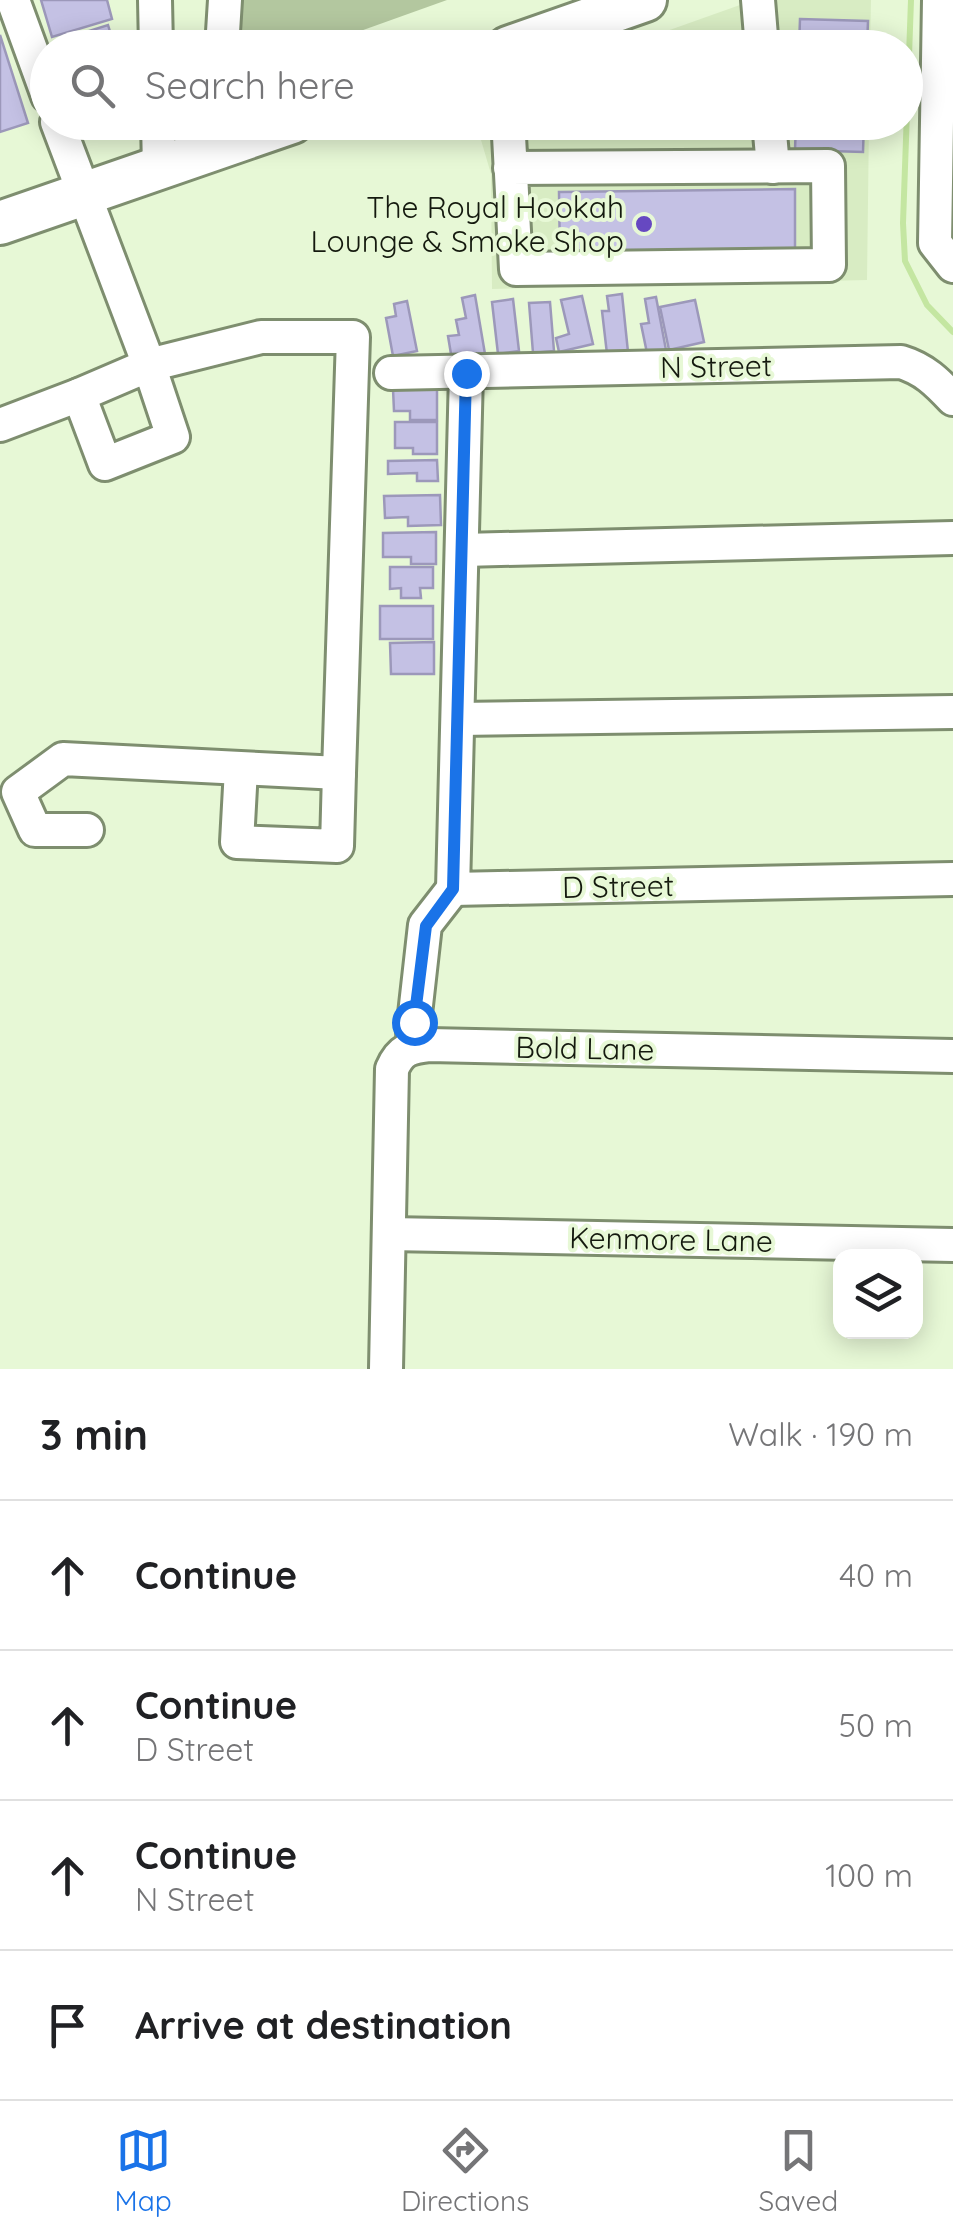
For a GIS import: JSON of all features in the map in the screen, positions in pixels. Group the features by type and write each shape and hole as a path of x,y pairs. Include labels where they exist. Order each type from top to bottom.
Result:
{"main road":[{"path":"560,30 646,0"},
{"path":"0,224 232,140"}],"street":[{"path":"13,0 30,47"},
{"path":"155,0 156,30"},
{"path":"223,30 225,0"},
{"path":"758,0 760,30"},
{"path":"939,0 935,243 953,266"},
{"path":"63,140 173,436 105,464 79,396"},
{"path":"158,140 159,168"},
{"path":"509,140 510,168 516,269 829,265 828,166 510,168"},
{"path":"771,140 773,167"},
{"path":"0,425 79,396 149,364 261,336 353,337 337,846 237,842 241,769"},
{"name":"N Street","path":"391,373 901,362 930,375 953,399"},
{"path":"386,1369 392,1069 402,1052 414,1046 426,926 453,889 466,373"},
{"path":"463,550 953,538"},
{"path":"458,719 953,712"},
{"path":"87,830 35,830 9,793 63,759 339,773"},
{"name":"D Street","path":"453,889 953,879"},
{"name":"Bold Lane","path":"414,1046 953,1056"},
{"name":"Kenmore Lane","path":"389,1234 953,1245"}],"shaded area":[{"path":"208,0 447,0 363,30 209,30"},
{"path":"754,0 871,0 870,30 670,30"},
{"path":"481,140 869,140 867,280 492,289 491,174"}],"building":[{"path":"41,0 107,0 112,19 75,30 50,30"},
{"path":"800,19 868,21 868,30 800,30"},
{"path":"0,35 28,123 0,132"},
{"path":"795,140 863,140 863,152 795,150"},
{"path":"795,189 795,254 560,258 559,192"},
{"path":"622,294 628,352 607,354 602,311 609,311 607,296"},
{"path":"475,295 485,354 452,360 448,336 459,335 456,320 466,318 462,298"},
{"path":"582,296 593,344 559,352 556,338 569,334 561,300"},
{"path":"656,297 666,350 647,353 641,324 649,323 645,299"},
{"path":"513,299 519,351 498,354 492,302"},
{"path":"695,300 704,342 669,350 660,307"},
{"path":"407,301 417,351 393,356 386,318 396,316 394,304"},
{"path":"550,302 554,351 533,353 529,303"},
{"path":"437,388 437,420 410,420 410,411 394,411 393,389"},
{"path":"395,422 437,422 437,454 413,454 413,448 395,448"},
{"path":"437,460 438,481 417,481 417,473 388,474 388,461"},
{"path":"440,495 441,525 408,526 408,517 385,518 384,496"},
{"path":"436,532 436,564 411,564 411,557 383,557 383,533"},
{"path":"390,567 433,567 433,588 420,588 421,598 401,598 401,588 390,589"},
{"path":"380,606 433,606 433,639 380,639"},
{"path":"434,642 434,674 391,674 390,643"}],"waterway":[{"path":"910,30 911,0"},
{"path":"906,140 905,261 927,305 953,332"}],"place":[{"name":"The Royal Hookah Lounge & Smoke Shop","path":"644,224"}],"route":[{"path":"414,1022 426,926 453,889 466,373"}]}
